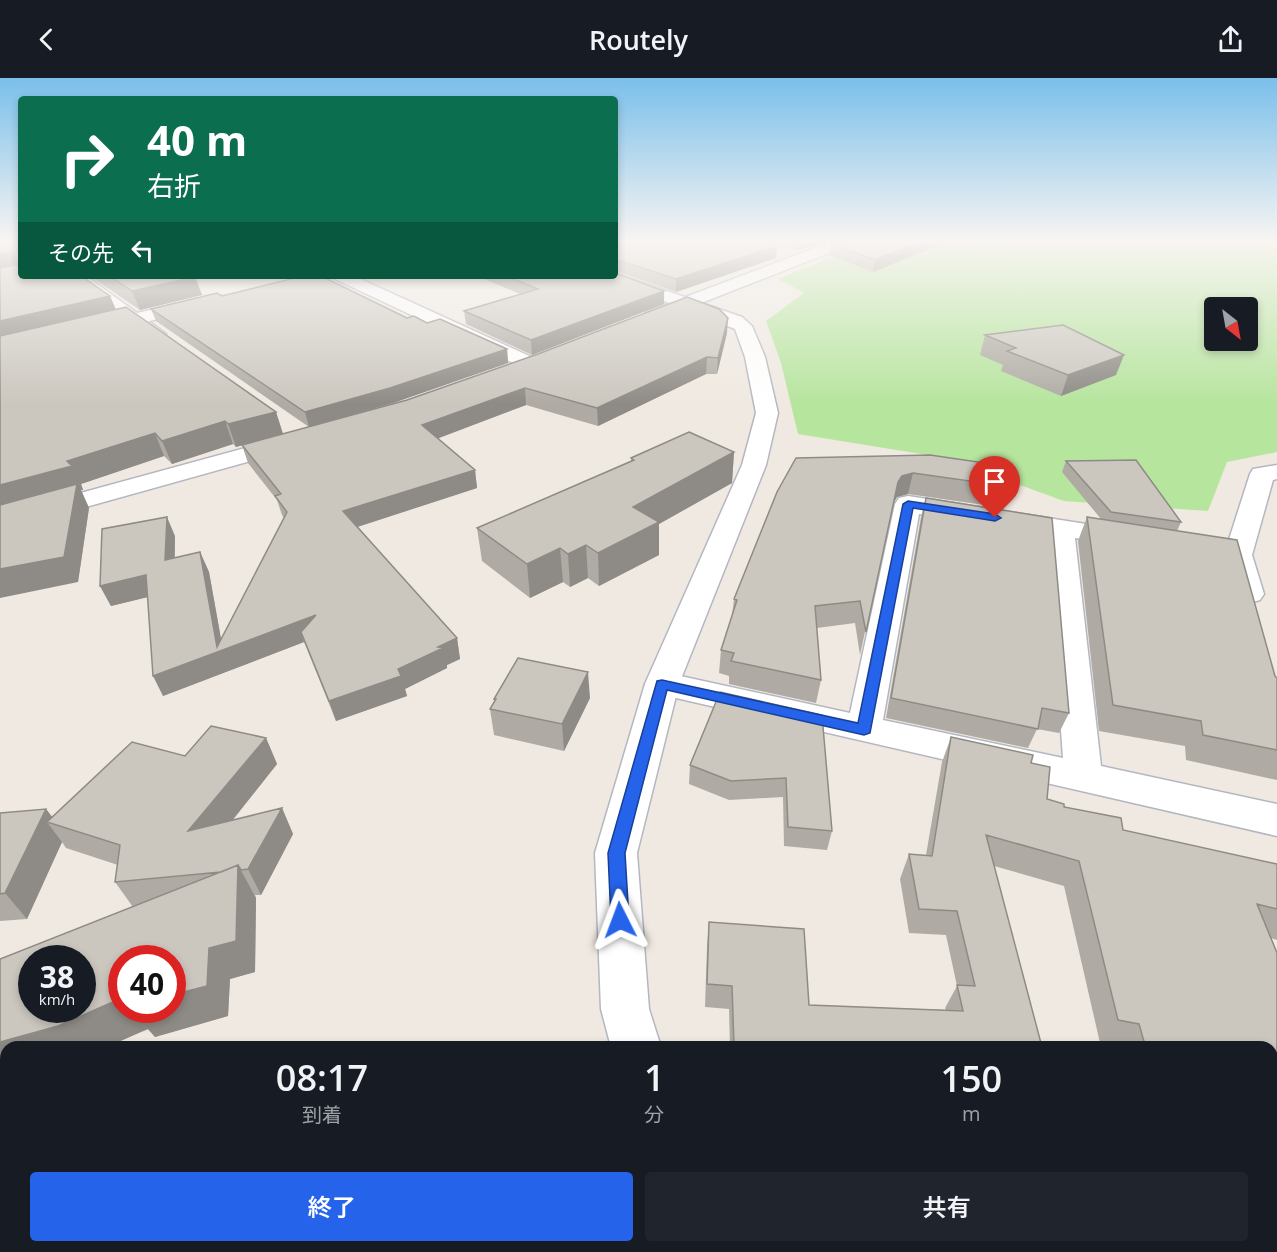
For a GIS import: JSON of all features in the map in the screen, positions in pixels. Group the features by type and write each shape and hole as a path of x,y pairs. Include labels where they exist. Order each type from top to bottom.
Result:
{"street":[{"path":"102,295 173,345"},
{"path":"382,295 531,364"},
{"path":"634,1041 624,1009 616,853 662,684 754,465 767,412 755,357 743,326 663,295"},
{"path":"631,324 705,295"},
{"path":"79,332 212,300"},
{"path":"499,376 554,355"},
{"path":"0,523 307,438 288,424"},
{"path":"1256,622 1226,553 1267,494 1262,474 1277,472"},
{"path":"864,729 908,504 1155,542"},
{"path":"1060,528 1083,777"},
{"path":"662,684 1277,820"}],"green space":[{"path":"802,295 1277,295 1277,452 1227,462 1208,511 1064,501 946,458 798,434 781,363 766,321"}],"building":[{"path":"0,295 110,296 0,321"},
{"path":"210,295 359,295 407,318 414,316 427,323 440,319 507,349 390,388 305,412 151,309"},
{"path":"519,295 654,295 531,340 464,311"},
{"path":"687,297 719,309 728,318 718,358 707,357 597,408 525,388 422,425 475,470 343,511 457,638 438,647 443,648 398,669 401,676 329,701 301,632 316,615 153,676 146,575 100,586 102,529 167,517 165,560 200,552 217,647 287,512 275,496 281,494 242,445 407,400 538,354"},
{"path":"126,307 276,412 228,424 225,421 162,441 155,433 67,461 72,466 0,485 0,336"},
{"path":"1063,325 1124,355 1068,375 1007,351 1016,348 985,335"},
{"path":"689,432 734,452 633,507 659,522 598,553 586,545 568,554 560,548 527,564 477,528 634,460 631,458"},
{"path":"930,455 998,465 998,485 913,473 902,476 898,482 866,632 860,601 815,606 821,680 731,661 734,653 721,650 737,600 734,599 777,492 796,458"},
{"path":"1136,460 1181,522 1111,512 1066,461"},
{"path":"77,484 64,557 0,569 0,505"},
{"path":"926,498 1052,518 1069,713 1042,708 1038,729 891,698"},
{"path":"1087,517 1237,540 1277,678 1277,750 1203,735 1201,721 1113,705"},
{"path":"518,658 588,672 562,724 490,709"},
{"path":"720,692 822,715 832,831 788,827 786,778 731,781 690,765"},
{"path":"211,726 266,738 188,831 282,808 248,869 241,870 238,865 221,872 115,882 120,845 47,822 132,742 185,756"},
{"path":"951,737 1033,755 1031,763 1050,767 1047,799 1064,804 1064,807 1121,818 1123,830 1277,864 1277,909 1257,904 1277,953 1277,1041 1144,1041 1139,1024 1118,1020 1079,861 986,835 1040,1041 734,1041 732,986 707,984 709,922 804,929 809,1005 963,1011 957,985 975,986 957,911 919,909 909,854 932,856"},
{"path":"46,809 5,893 0,894 0,813"},
{"path":"238,865 236,941 209,948 207,986 186,991 186,945 108,945 108,1004 96,1009 96,945 35,945"},
{"path":"18,952 18,1023 65,1023 0,1041 0,959"}],"route":[{"path":"620,920 616,853 662,684 864,729 908,504 995,518"}]}
